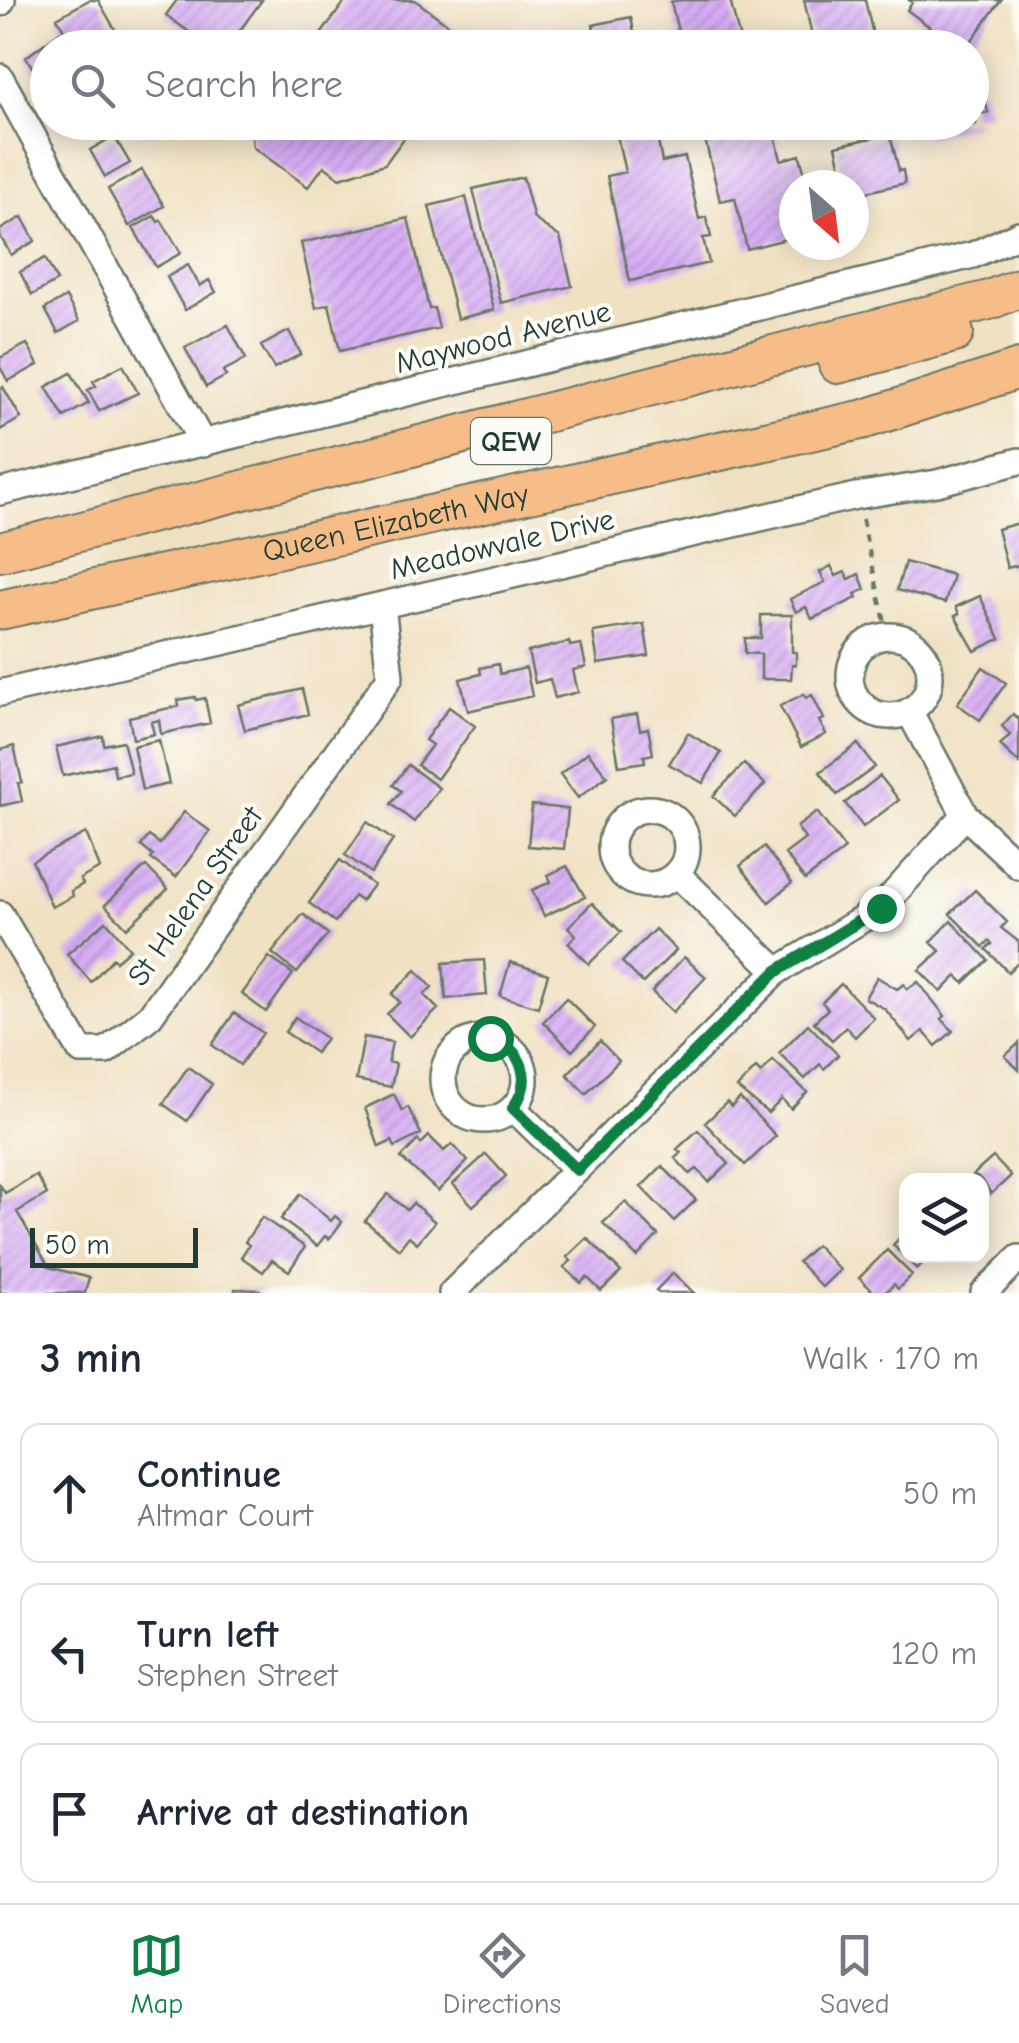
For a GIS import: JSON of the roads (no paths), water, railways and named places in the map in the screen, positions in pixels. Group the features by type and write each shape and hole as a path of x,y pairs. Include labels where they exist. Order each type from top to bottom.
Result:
{"highway":[{"path":"0,553 988,300 1019,288"},
{"name":"Queen Elizabeth Way","path":"0,553 554,431 904,348 1019,314"},
{"name":"Queen Elizabeth Way","path":"0,610 865,418 1019,369"},
{"path":"865,418 1019,390"}],"street":[{"path":"0,77 30,132"},
{"path":"35,140 202,444"},
{"name":"Maywood Avenue","path":"0,492 972,255 1019,234"},
{"name":"Meadowvale Drive","path":"0,693 856,496 938,483 1019,461"},
{"name":"St Helena Street","path":"0,914 81,1051 106,1050 150,1016 390,677 382,605"},
{"path":"888,636 914,644 928,666 927,692 909,711 884,716 861,704 850,681 851,668 864,646 888,636"},
{"path":"909,711 965,815 1019,866"},
{"path":"452,1293 777,971 881,908 965,815"},
{"path":"677,874 777,971"},
{"path":"513,1108 577,1170"},
{"path":"984,1293 1019,1258"}]}
